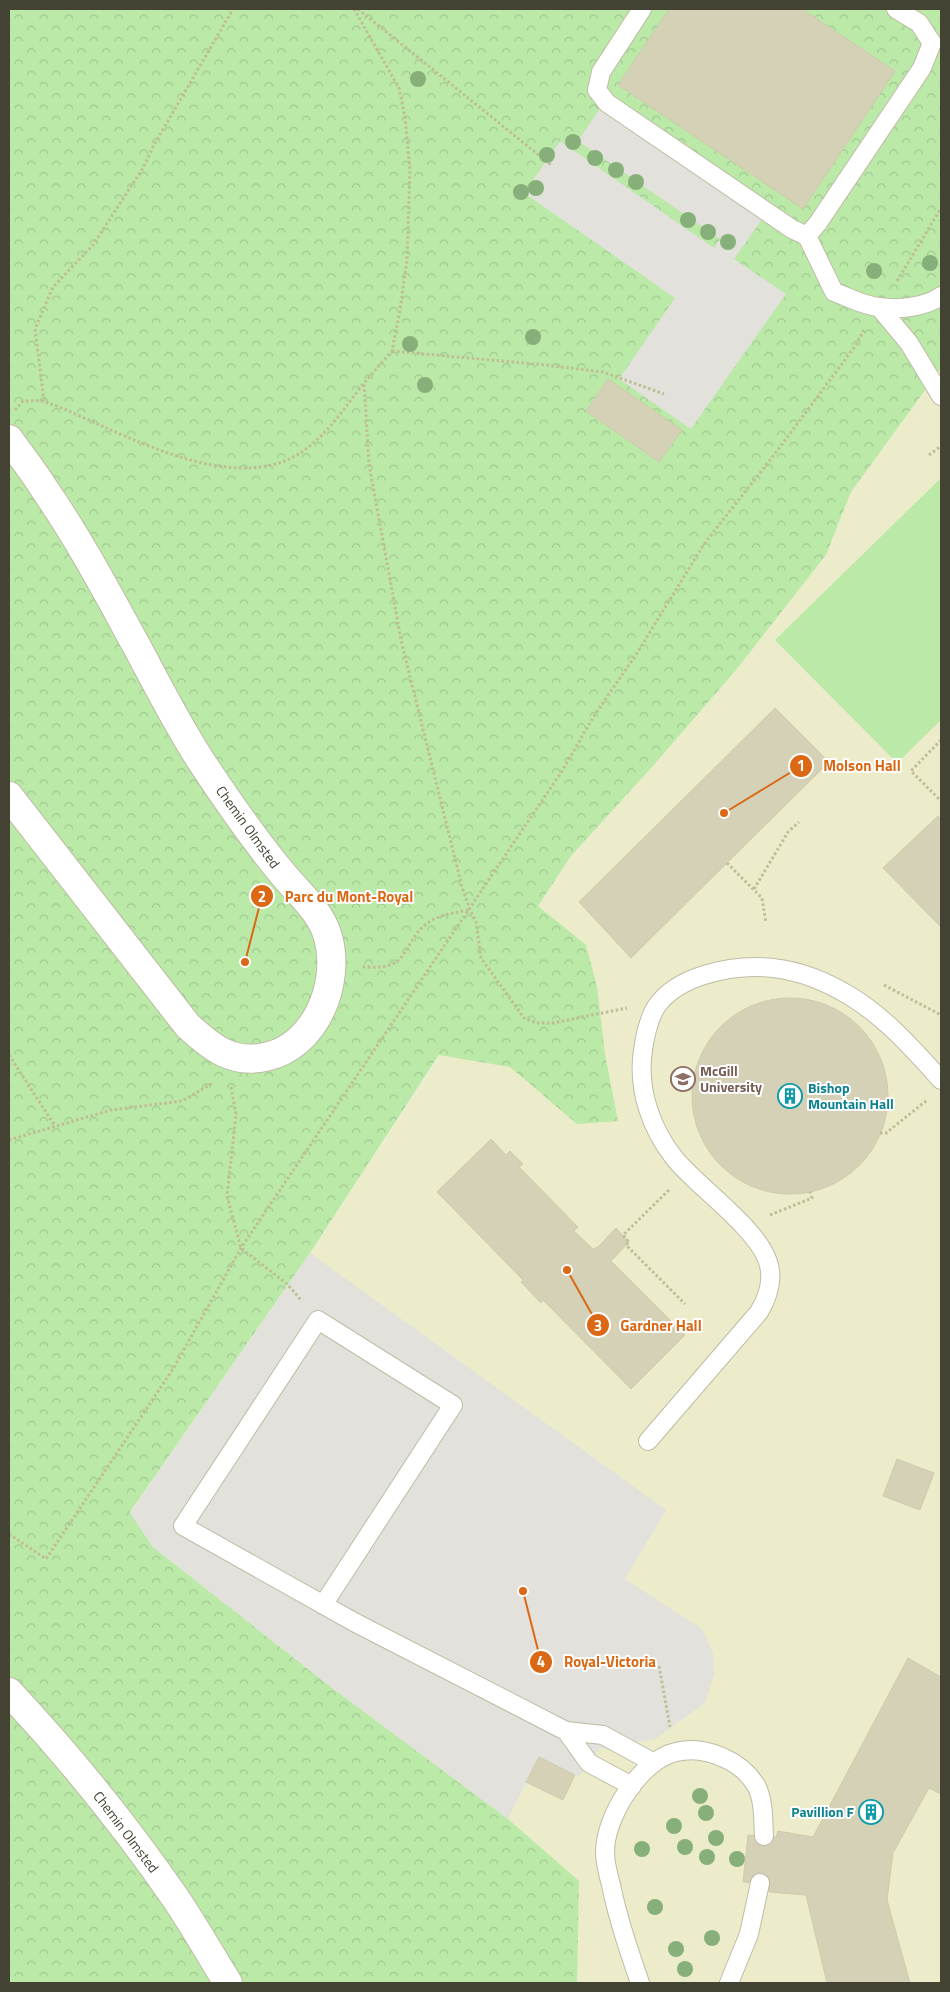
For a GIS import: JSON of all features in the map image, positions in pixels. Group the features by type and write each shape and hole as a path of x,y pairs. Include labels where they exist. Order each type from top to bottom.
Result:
{"street":[{"name":"Chemin Olmsted","path":"9,439 46,490 78,542 201,761 282,874 314,908 328,936 332,969 331,983 324,1006 310,1028 290,1046 267,1057 233,1067 188,1026 9,796"},
{"name":"Chemin Olmsted","path":"9,1692 67,1755 130,1836 175,1897 228,1983"}],"lane":[{"path":"642,9 601,72 598,90 606,103 792,229 807,236 834,292 879,307 910,307 934,301 941,296"},
{"path":"807,236 818,223 922,68 932,43 918,24 896,9"},
{"path":"879,307 910,343 941,396"},
{"path":"648,1441 759,1312 770,1284 769,1263 761,1247 687,1172 666,1146 652,1122 644,1091 641,1063 650,1019 664,998 684,982 728,970 772,968 803,974 833,987 862,1003 911,1047 937,1088"},
{"path":"323,1604 453,1405 318,1320 183,1526 323,1604 566,1731 603,1735 654,1763"},
{"path":"566,1731 589,1763 632,1786"},
{"path":"640,1983 616,1906 605,1853 608,1828 614,1813 632,1786 654,1763 674,1752 689,1750 717,1754 743,1768 757,1788 762,1802 764,1836"},
{"path":"728,1983 749,1934 760,1883"}],"path":[{"path":"44,401 35,329 53,287 93,244 115,213 143,168 233,9"},
{"path":"13,412 23,400 44,401 154,449 205,463 243,469 276,464 305,450 327,430 392,351 400,310 406,260 410,170 405,117 399,88 356,9"},
{"path":"356,9 550,165"},
{"path":"9,1534 46,1558 173,1369 241,1248 562,771 594,716 704,544 774,456 856,345 879,307 906,269 941,208"},
{"path":"392,351 603,372 664,394"},
{"path":"364,383 369,464 401,640 462,887 476,921 481,958 524,1018 536,1023 553,1023 634,1006"},
{"path":"929,455 941,446"},
{"path":"941,740 911,771 941,801"},
{"path":"754,889 788,832 799,822"},
{"path":"727,863 762,898 766,923"},
{"path":"374,967 391,965 402,957 407,953 415,936 442,914 470,910"},
{"path":"883,984 941,1015"},
{"path":"9,1055 55,1126"},
{"path":"9,1140 112,1110 182,1101 233,1067"},
{"path":"233,1067 236,1114 227,1196 241,1248 287,1284"},
{"path":"880,1133 886,1133 937,1088"},
{"path":"670,1189 623,1235 629,1242 626,1246 685,1304"},
{"path":"763,1218 812,1198 810,1192"},
{"path":"659,1666 674,1752"}],"shaded area":[{"path":"609,95 771,207 734,259 786,294 691,429 619,379 675,298 524,193 560,141 714,248 720,239 578,141"},
{"path":"941,356 941,1983 572,1983 130,1513 310,1253 571,856 652,767 736,670 826,555 870,445"},
{"path":"310,1253 666,1510 625,1579 702,1629 713,1653 714,1674 705,1703 655,1739 599,1749 579,1777 539,1757 508,1819 327,1684 153,1547 130,1513"}],"green space":[{"path":"9,9 941,9 941,368 851,492 826,555 736,670 652,767 571,856 538,906 586,945 597,987 605,1054 618,1121 577,1124 510,1067 439,1055 310,1253 130,1512 153,1547 327,1684 508,1819 579,1881 577,1983 9,1983"},
{"path":"941,478 941,720 897,763 775,640"}],"building":[{"path":"669,9 802,9 895,71 803,209 618,85"},
{"path":"608,379 682,430 659,462 586,411"},
{"path":"775,708 829,762 631,958 579,902"},
{"path":"938,816 941,819 941,927 883,868"},
{"name":"Bishop Mountain Hall","path":"780,998 800,998 828,1005 852,1020 866,1034 881,1058 888,1086 888,1106 881,1134 866,1158 852,1172 828,1187 800,1194 780,1194 752,1187 728,1172 714,1158 699,1134 692,1106 692,1086 699,1058 714,1034 728,1020 752,1005"},
{"path":"491,1139 506,1155 510,1151 523,1164 519,1167 578,1227 574,1231 593,1249 598,1247 616,1228 629,1242 611,1261 685,1335 631,1389 543,1300 541,1303 521,1282 523,1280 437,1192"},
{"path":"897,1459 934,1473 920,1510 883,1496"},
{"name":"Pavillion F","path":"908,1658 941,1677 941,1794 929,1788 893,1853 887,1900 910,1983 827,1983 806,1895 769,1892 769,1883 743,1882 748,1835 776,1837 778,1831 813,1837"},
{"path":"539,1757 575,1775 563,1800 526,1782"}],"place":[{"name":"Molson Hall","path":"724,813"},
{"name":"Parc du Mont-Royal","path":"245,962"},
{"name":"McGill University","path":"683,1079"},
{"name":"Bishop Mountain Hall","path":"790,1096"},
{"name":"Gardner Hall","path":"567,1270"},
{"name":"Royal-Victoria","path":"523,1591"},
{"name":"Pavillion F","path":"871,1812"}]}
